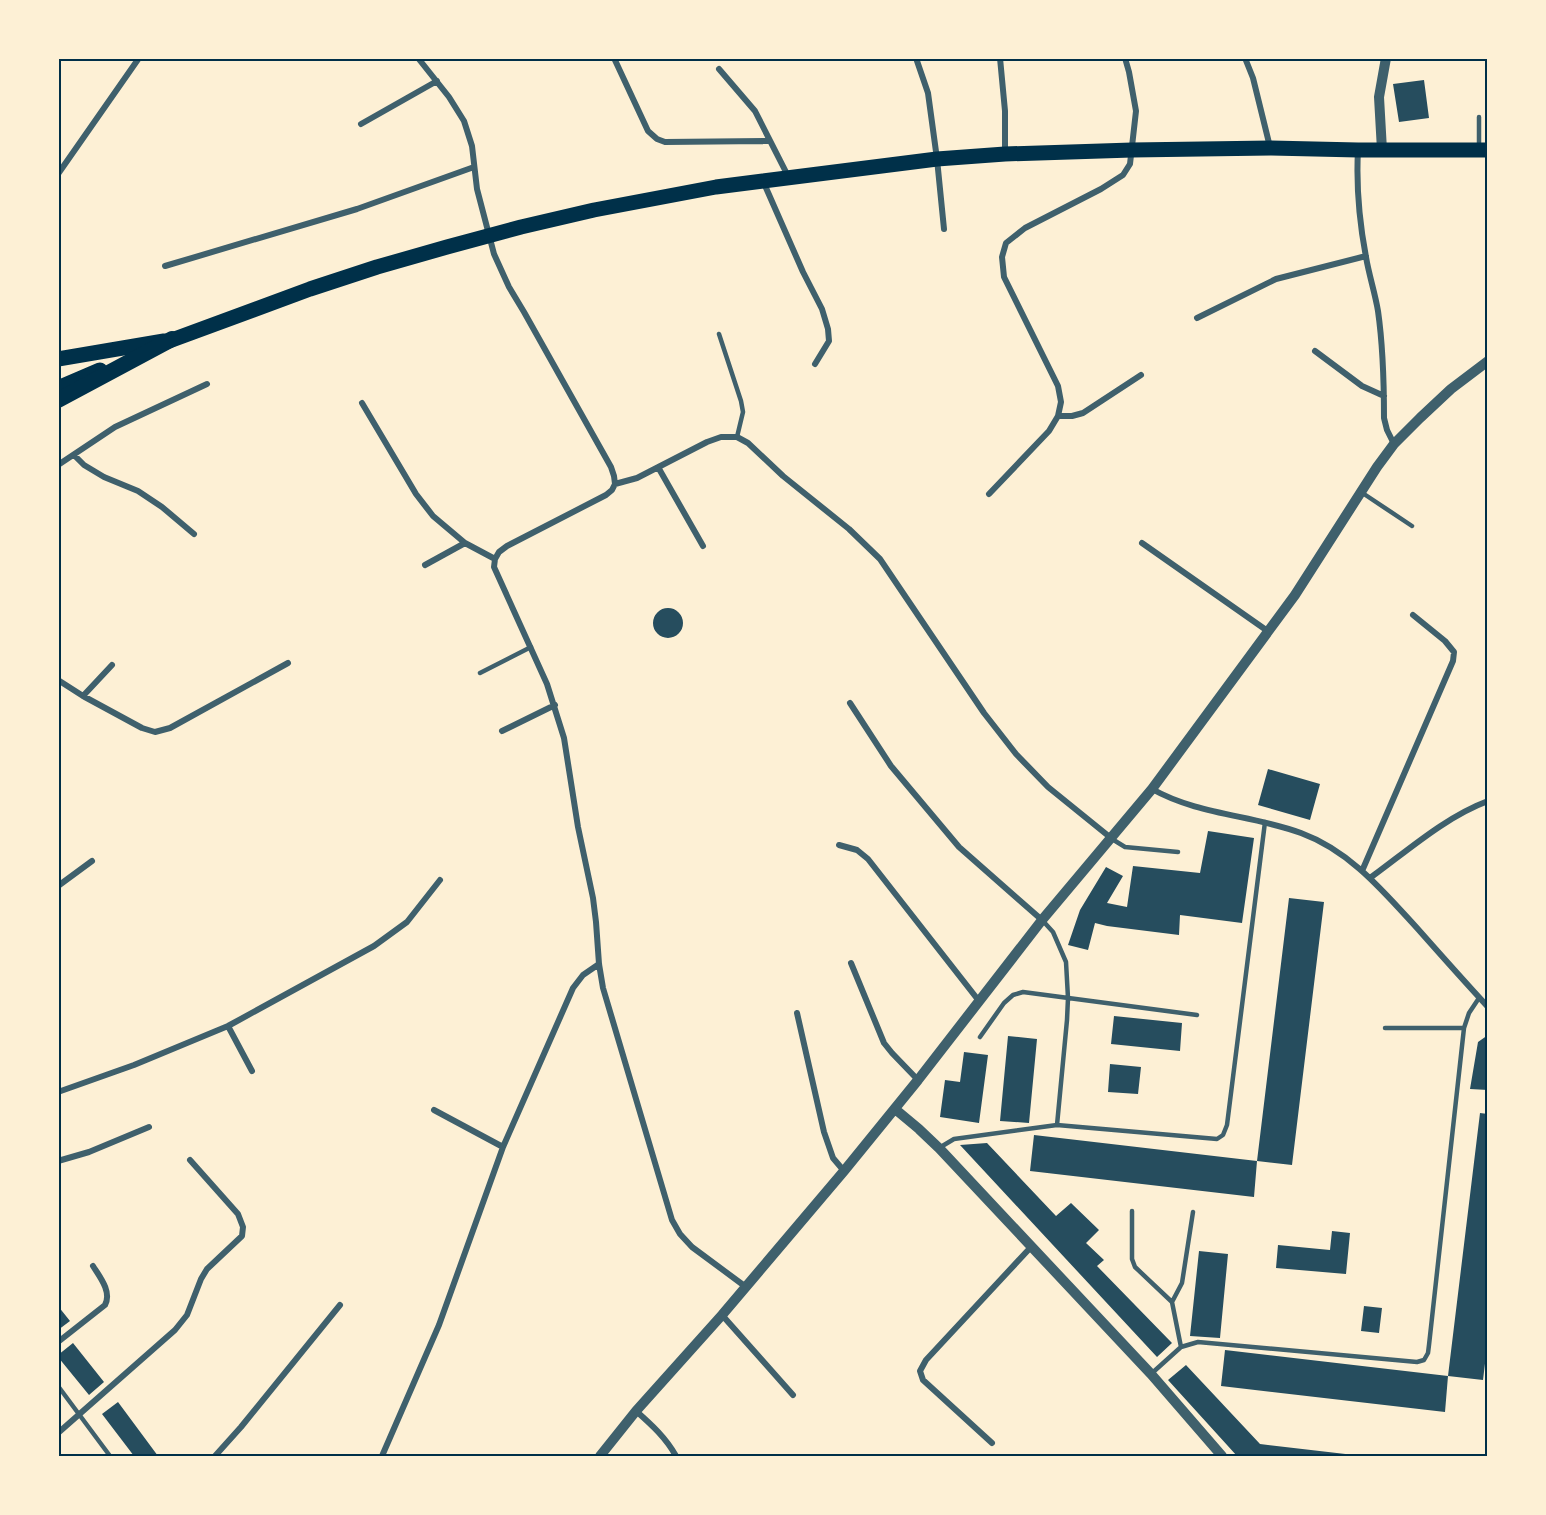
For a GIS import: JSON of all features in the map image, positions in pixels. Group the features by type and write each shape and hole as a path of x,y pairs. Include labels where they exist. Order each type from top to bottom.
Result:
{"highway":[{"path":"58,399 172,339"}],"main road":[{"path":"58,388 172,339 309,289 378,267 521,227 666,195 788,177 937,159 1005,154 1271,148 1484,150"},
{"path":"58,359 172,339"}],"street":[{"path":"58,174 139,58"},
{"path":"418,58 464,121 472,146 477,189 494,254 508,287 614,476 615,484 606,495 507,546 499,552 494,567 555,705 564,738 578,827 593,898 603,988 672,1220 680,1234 692,1247 746,1287"},
{"path":"614,58 648,131 657,139 665,142 770,141"},
{"path":"916,58 927,93 944,229"},
{"path":"1000,58 1005,111 1005,154"},
{"path":"988,494 1049,431 1058,417 1061,402 1058,386 1004,277 1002,257 1006,243 1026,228 1123,176 1130,164 1136,111 1125,58"},
{"path":"1245,58 1253,78 1271,148"},
{"path":"1382,150 1379,97 1386,58"},
{"path":"719,69 754,111 788,177"},
{"path":"361,124 437,81"},
{"path":"1358,150 1356,181 1358,206 1380,330 1386,424 1394,444"},
{"path":"165,266 357,209 474,168"},
{"path":"762,181 822,309 828,329 829,341 815,364"},
{"path":"1197,318 1276,279 1366,256"},
{"path":"1315,351 1362,386 1384,396"},
{"path":"600,1456 636,1411 722,1315 844,1171 1042,920 1152,789 1295,595 1394,444 1451,389 1488,361"},
{"path":"1058,417 1083,413 1141,375"},
{"path":"58,465 116,427 207,384"},
{"path":"362,403 416,494 433,516 465,543 495,560"},
{"path":"615,484 637,478 721,437 737,437 748,443 783,477 849,529 880,559 984,713 1016,754 1048,787 1111,839"},
{"path":"74,454 84,465 104,477 138,491 162,507 194,534"},
{"path":"658,467 703,546"},
{"path":"425,565 465,543"},
{"path":"1142,543 1269,632"},
{"path":"1362,871 1453,661 1454,652 1445,641 1413,615"},
{"path":"58,680 142,728 155,732 171,728 288,663"},
{"path":"83,696 112,665"},
{"path":"850,703 891,766 959,847 1042,920"},
{"path":"502,731 555,705"},
{"path":"1152,789 1185,804 1265,822 1325,842 1347,857 1370,878 1488,1007"},
{"path":"1370,878 1446,822 1469,808 1488,801"},
{"path":"839,845 857,850 868,859 979,1001"},
{"path":"58,886 92,861"},
{"path":"58,1092 134,1065 228,1026 374,946 407,922 440,880"},
{"path":"850,963 885,1042 892,1053 918,1080"},
{"path":"382,1456 439,1325 503,1147 573,988 583,975 599,964"},
{"path":"797,1013 824,1132 833,1158 844,1171"},
{"path":"228,1026 252,1071"},
{"path":"895,1109 939,1149 1151,1374 1222,1456"},
{"path":"434,1110 503,1147"},
{"path":"58,1161 89,1152 149,1127"},
{"path":"58,1433 176,1330 187,1315 207,1269 242,1236 243,1227 238,1214 190,1160"},
{"path":"992,1443 923,1380 920,1371 926,1360 1031,1247"},
{"path":"58,1342 105,1305 108,1299 106,1290 93,1266"},
{"path":"215,1456 339,1305"},
{"path":"722,1315 793,1395"},
{"path":"636,1411 670,1444 676,1456"}],"lane":[{"path":"1479,117 1484,150"},
{"path":"719,334 743,412 737,437"},
{"path":"1361,492 1412,526"},
{"path":"480,673 531,647"},
{"path":"939,1149 954,1139 1057,1125 1217,1139 1223,1135 1227,1125 1265,822"},
{"path":"1111,839 1125,847 1178,852"},
{"path":"1042,920 1053,932 1066,962 1068,998 1057,1125"},
{"path":"980,1037 1004,1003 1013,995 1023,992 1197,1015"},
{"path":"1151,1374 1181,1347 1198,1342 1417,1362 1424,1360 1428,1353 1464,1028 1468,1013 1479,998"},
{"path":"1385,1028 1464,1028"},
{"path":"1132,1211 1132,1259 1135,1267 1172,1302 1181,1347"},
{"path":"1172,1302 1182,1283 1193,1212"},
{"path":"58,1386 110,1456"}],"building":[{"path":"1424,80 1429,118 1399,122 1393,84"},
{"path":"668,608 678,613 683,623 678,633 668,638 658,633 653,623 658,613"},
{"path":"1268,769 1320,784 1310,820 1258,805"},
{"path":"1208,831 1254,838 1242,923 1180,915 1179,935 1095,923 1088,950 1068,945 1080,910 1106,867 1123,876 1107,903 1127,907 1133,866 1200,873"},
{"path":"1289,898 1324,902 1292,1165 1257,1161"},
{"path":"1114,1016 1182,1023 1180,1051 1111,1044"},
{"path":"1488,1035 1488,1090 1470,1089 1478,1042"},
{"path":"1008,1036 1037,1039 1029,1123 1000,1121"},
{"path":"964,1052 988,1055 979,1123 940,1117 945,1080 960,1082"},
{"path":"1110,1064 1141,1067 1138,1094 1108,1092"},
{"path":"1480,1113 1488,1114 1488,1339 1483,1380 1448,1376"},
{"path":"1034,1135 1257,1161 1254,1197 1030,1171"},
{"path":"987,1143 1056,1216 1071,1203 1099,1230 1086,1243 1104,1260 1097,1266 1172,1343 1157,1357 960,1145"},
{"path":"1332,1231 1350,1233 1346,1274 1276,1268 1278,1245 1330,1250"},
{"path":"1199,1251 1228,1254 1220,1338 1190,1336"},
{"path":"58,1306 70,1321 58,1330"},
{"path":"1364,1306 1382,1308 1379,1333 1361,1331"},
{"path":"73,1343 104,1382 89,1395 58,1357"},
{"path":"1225,1350 1448,1376 1445,1412 1221,1386"},
{"path":"1186,1365 1260,1444 1354,1456 1237,1456 1168,1380"},
{"path":"118,1402 158,1456 134,1456 102,1414"}]}
